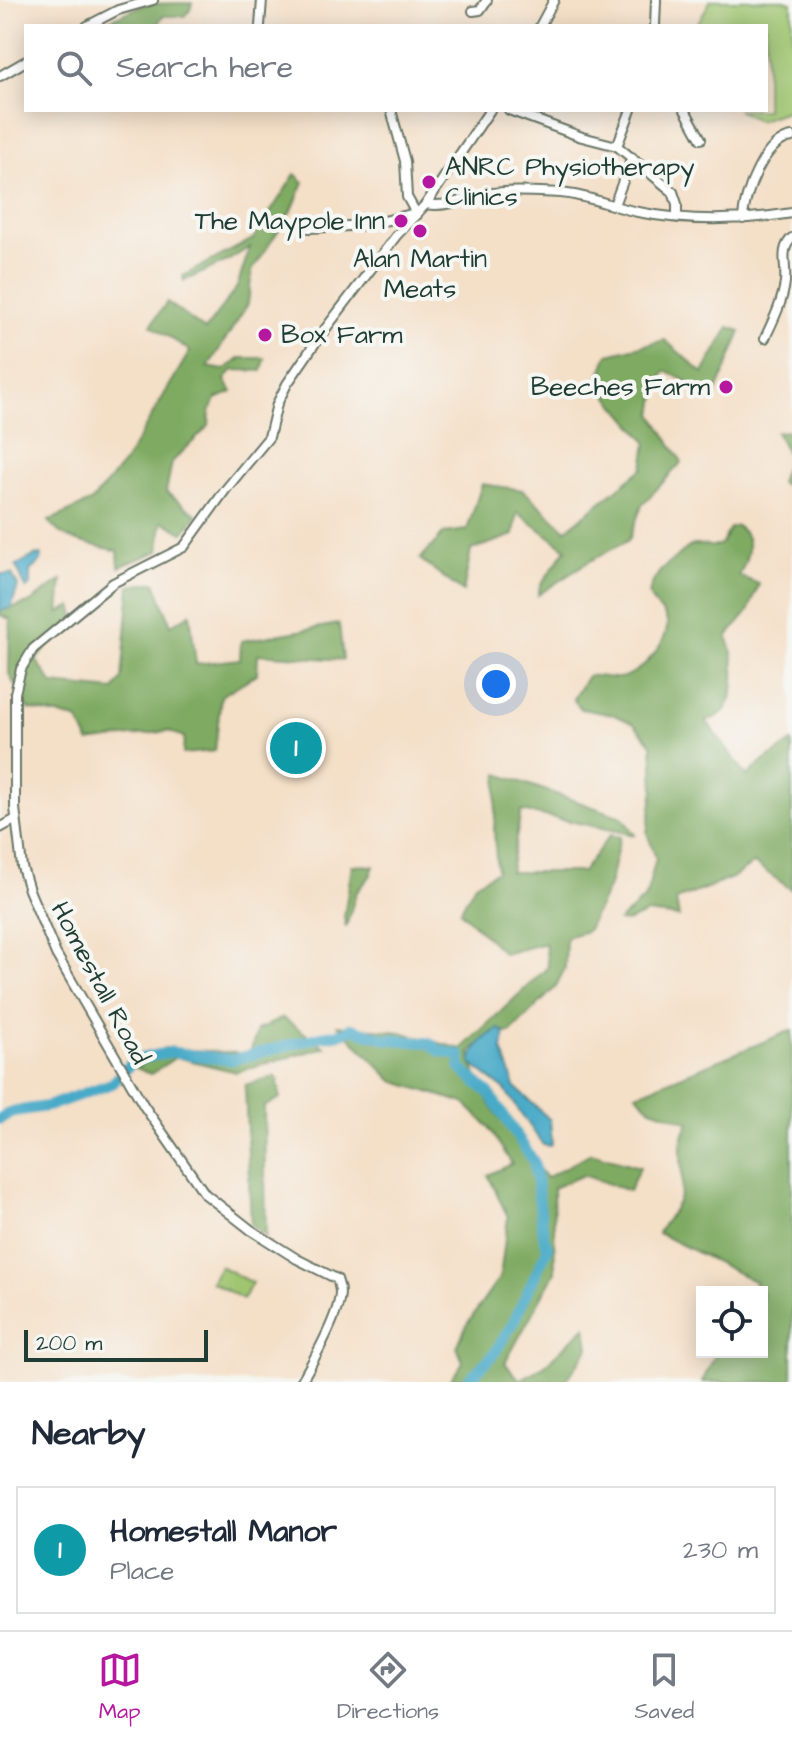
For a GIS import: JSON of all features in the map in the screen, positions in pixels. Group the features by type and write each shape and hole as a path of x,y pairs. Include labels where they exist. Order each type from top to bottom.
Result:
{"street":[{"path":"91,24 118,10 150,0"},
{"path":"260,24 262,0"},
{"path":"473,11 480,10 487,0"},
{"path":"541,24 554,0"},
{"path":"655,24 656,0"},
{"path":"0,76 24,62"},
{"path":"309,228 369,225 416,214 407,197 405,161 392,112"},
{"name":"Homestall Road","path":"301,1382 313,1362 336,1307 340,1292 337,1279 297,1259 251,1230 205,1194 127,1077 44,927 22,867 16,819 15,693 21,669 33,649 113,583 184,547 206,514 269,437 277,404 287,384 320,336 396,236 426,204 489,112"},
{"path":"514,112 582,137 617,146 673,192 677,217"},
{"path":"617,146 630,112"},
{"path":"686,112 701,139"},
{"path":"743,219 746,192 773,145 792,137"},
{"path":"614,205 632,157"},
{"path":"426,204 441,205 510,192 562,193 643,214 677,217 743,219 792,213"},
{"path":"765,338 783,292 784,248 792,238"},
{"path":"0,828 16,819"}],"green space":[{"path":"711,0 785,0 792,3 792,109 758,121 742,112 768,112 768,24 697,24"},
{"path":"192,3 185,16 163,16 157,24 105,22 146,4"},
{"path":"295,174 304,182 293,208 252,271 248,304 208,367 224,370 241,358 265,358 262,371 233,370 225,380 232,392 216,399 210,411 209,426 172,462 166,492 197,515 183,533 162,521 159,551 119,567 118,551 71,539 49,521 92,501 124,463 190,351 151,325 167,302 205,330 237,287 250,247 184,281 183,276 253,239"},
{"path":"729,327 741,331 715,396 666,371 658,383 653,415 682,462 642,505 629,540 538,595 540,586 566,549 517,512 514,535 471,550 463,592 420,559 444,533 467,530 482,484 523,490 566,530 643,468 647,442 597,383 608,354 665,340 703,373"},
{"path":"792,431 792,490 780,482 789,457 776,432"},
{"path":"736,526 748,542 747,556 739,576 759,584 748,612 727,637 734,667 730,701 718,716 706,721 747,776 792,742 792,890 754,863 732,878 676,900 679,917 647,913 627,922 619,921 646,897 656,858 647,833 654,789 652,744 634,724 615,715 581,709 573,699 587,676 625,676 651,658 667,630 665,615 650,598 652,584 658,574 691,546 721,544 730,528"},
{"path":"62,580 59,613 72,606 77,623 57,635 36,660 53,684 114,690 122,679 130,586 155,582 171,625 190,614 196,664 240,659 241,641 339,624 343,660 258,654 257,674 221,696 215,751 183,754 184,737 168,731 89,742 77,719 28,709 9,674 10,619 0,615 0,611 29,603"},
{"path":"498,774 622,817 635,835 521,811 510,872 582,872 610,835 620,837 609,886 587,931 566,937 565,968 555,988 510,1033 494,1031 470,1052 480,1086 489,1103 546,1178 591,1153 640,1167 629,1191 583,1175 553,1188 555,1272 505,1363 520,1380 545,1365 586,1326 589,1348 565,1382 449,1382 463,1362 457,1347 467,1324 500,1277 508,1217 488,1175 512,1164 489,1127 464,1103 393,1081 338,1025 400,1032 461,1049 548,967 545,943 504,954 460,911 475,884 497,871 494,830"},
{"path":"352,865 374,866 371,875 356,893 346,927 344,917"},
{"path":"283,1018 325,1047 236,1072 176,1057 151,1074 136,1068 164,1048 250,1054 257,1030"},
{"path":"792,1030 792,1382 702,1382 714,1358 768,1358 768,1286 754,1286 756,1282 658,1233 680,1196 681,1143 689,1122 651,1109 636,1094"},
{"path":"277,1076 280,1098 264,1107 266,1236 251,1225 245,1085"},
{"path":"220,1266 252,1283 243,1299 211,1282"}],"water":[{"path":"41,555 41,561 30,571 30,586 26,588 16,566"},
{"path":"0,574 12,574 18,586 11,608 0,611"},
{"path":"499,1029 505,1032 502,1049 515,1087 550,1120 552,1144 549,1146 543,1145 505,1090 471,1064 480,1043"}],"waterway":[{"path":"0,1119 11,1112 49,1106 113,1083 134,1060 171,1052 232,1060 344,1033 350,1028 386,1039 430,1043 440,1051 460,1055 460,1068 489,1093 534,1162 548,1248 513,1323 494,1354 466,1382"}],"place":[{"name":"ANRC Physiotherapy Clinics","path":"429,182"},
{"name":"The Maypole Inn","path":"401,221"},
{"name":"Alan Martin Meats","path":"420,231"},
{"name":"Box Farm","path":"265,335"},
{"name":"Beeches Farm","path":"726,387"},
{"name":"Homestall Manor","path":"296,748"}]}
